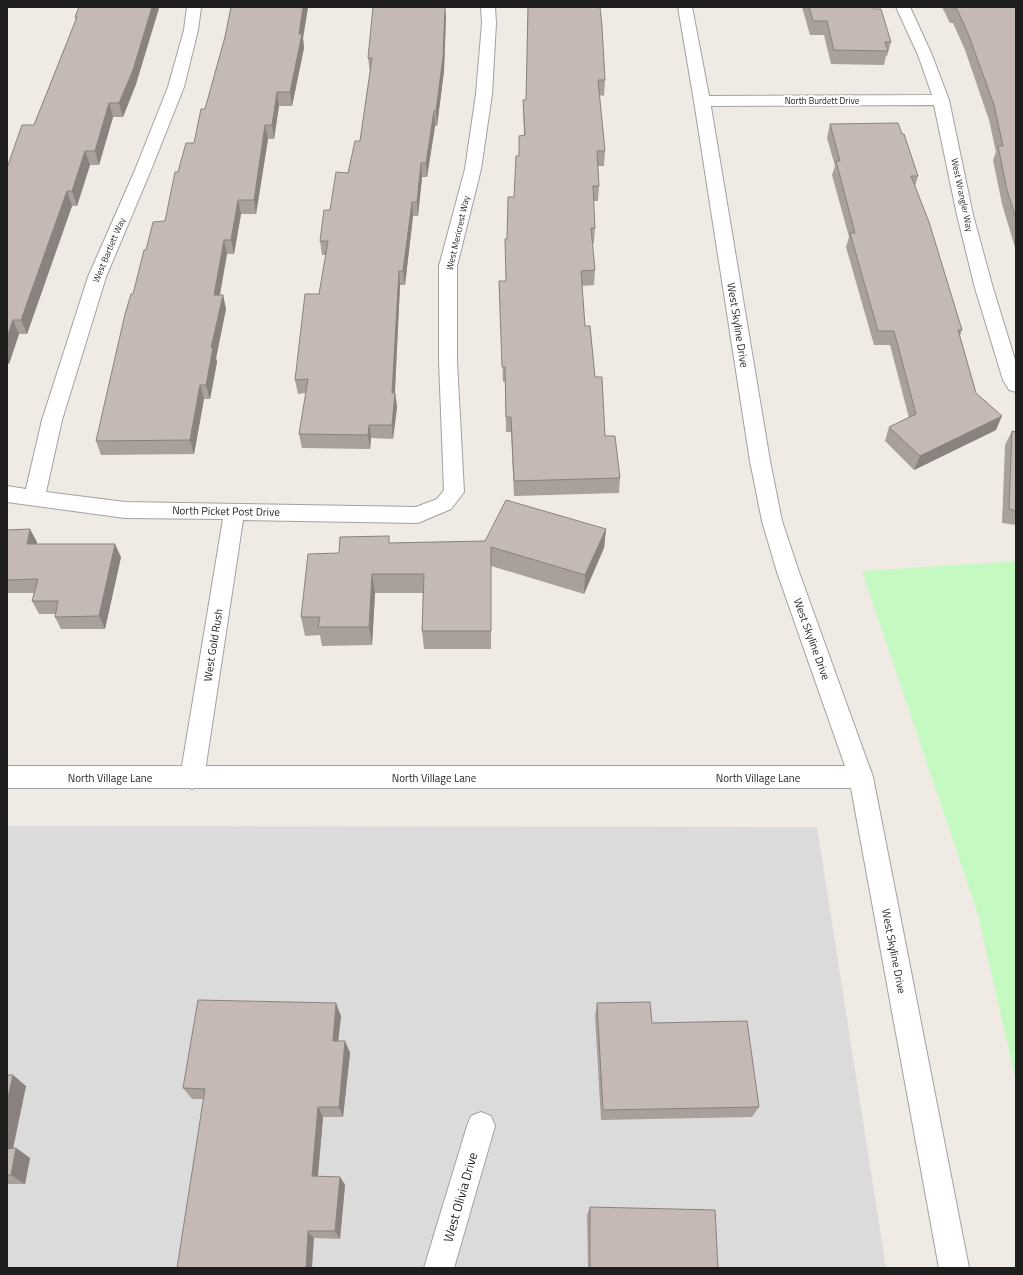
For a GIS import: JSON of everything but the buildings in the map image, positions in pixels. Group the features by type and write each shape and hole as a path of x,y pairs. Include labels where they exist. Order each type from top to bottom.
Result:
{"street":[{"name":"West Bartlett Way","path":"34,498 52,420 97,277 143,170 176,87 191,30 194,7"},
{"name":"West Mericrest Way","path":"444,504 454,492 448,361 448,266 473,169 484,94 489,23 488,7"},
{"name":"West Skyline Drive","path":"685,7 702,102 760,461 772,521 788,572 861,777 954,1268"},
{"name":"West Wrangler Way","path":"903,7 908,15 925,55 941,100 965,215 984,288 1012,380 1016,385"},
{"name":"North Burdett Drive","path":"702,102 941,100"},
{"name":"North Picket Post Drive","path":"7,494 124,510 418,515 444,504"},
{"name":"West Gold Rush","path":"192,778 234,512"},
{"name":"North Village Lane","path":"7,777 861,777"},
{"name":"West Olivia Drive","path":"439,1268 481,1126"}],"shaded area":[{"path":"7,826 817,827 886,1268 7,1268"}],"green space":[{"path":"1016,561 1016,1082 978,914 862,571"}]}
